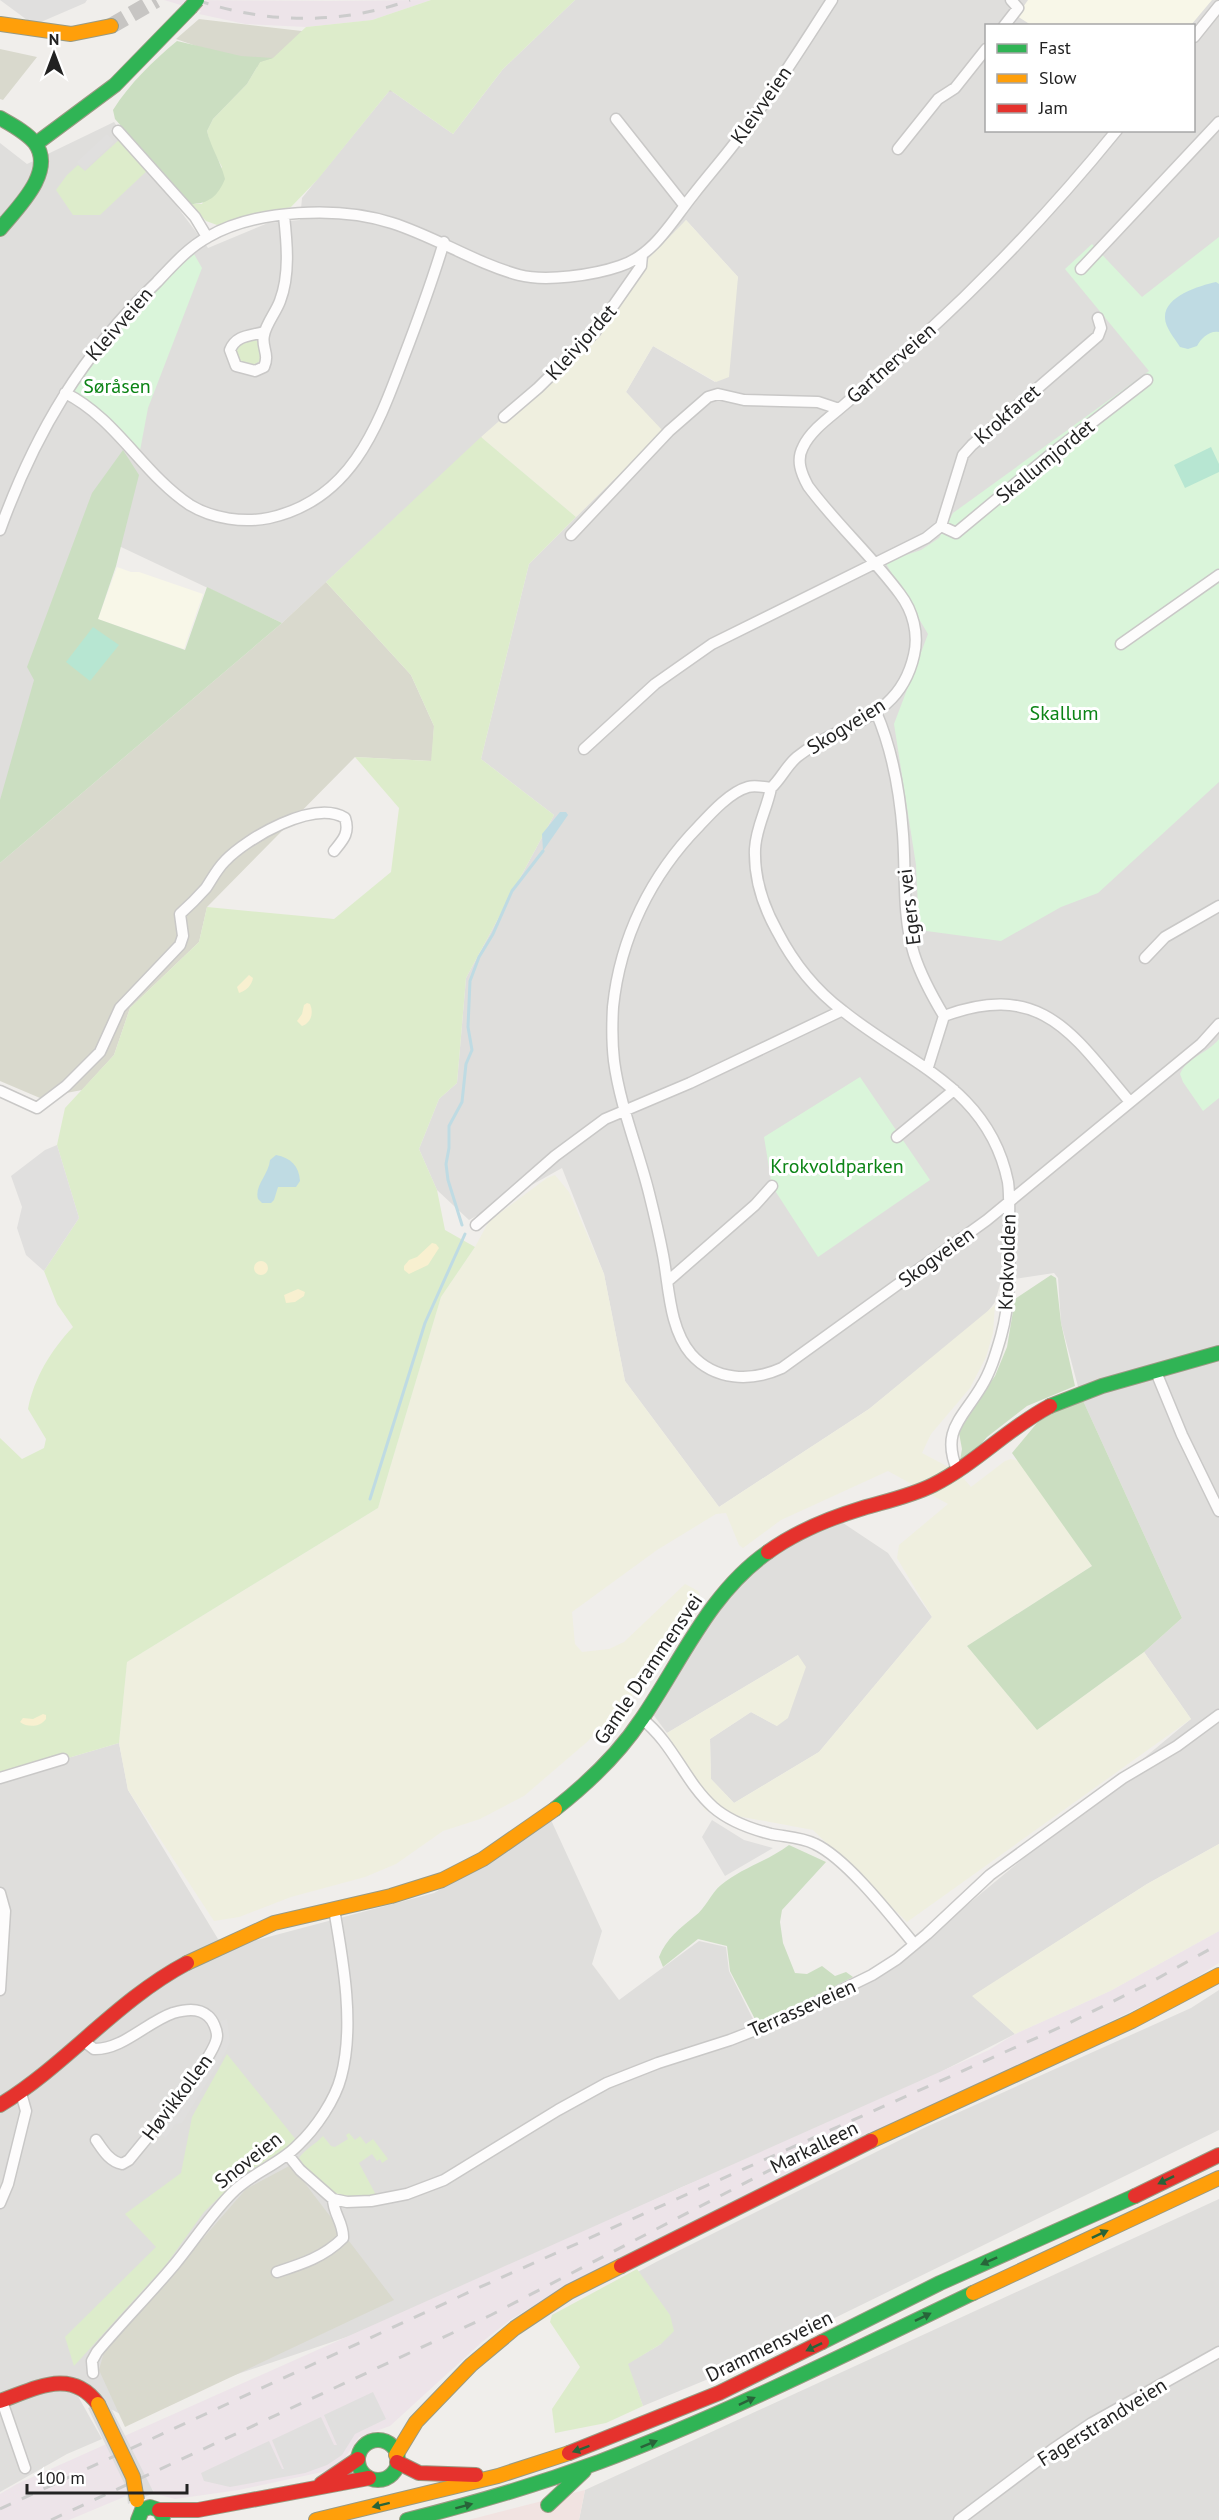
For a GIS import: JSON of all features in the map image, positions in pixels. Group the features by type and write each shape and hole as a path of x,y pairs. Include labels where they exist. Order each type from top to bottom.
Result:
{"main road":[{"path":"33,139 115,85 194,4"},
{"path":"0,24 71,34 111,26"},
{"path":"0,118 33,139 42,159 38,180 0,229"},
{"name":"Gamle Drammensvei","path":"0,2105 21,2092 85,2042 142,1991 181,1966 269,1924 427,1886 478,1862 536,1822 592,1777 621,1748 642,1719 710,1611 730,1585 758,1559 788,1538 818,1523 921,1490 958,1472 1018,1425 1047,1407 1080,1394 1219,1353"},
{"name":"Markalleen","path":"416,2422 447,2389 500,2340 536,2312 569,2292 894,2129 1132,2021 1219,1975"},
{"name":"Drammensveien","path":"316,2520 498,2476 576,2451 719,2393 940,2283 1118,2204 1219,2155"},
{"name":"Drammensveien","path":"407,2520 587,2468 694,2425 1219,2178"},
{"path":"1,2401 62,2382 76,2382 84,2386 94,2395 148,2510 198,2510"},
{"path":"416,2422 397,2458 394,2471 386,2478 375,2480 360,2470 358,2459 360,2451 366,2444 383,2442 416,2422"},
{"path":"383,2442 392,2446 397,2458 419,2473 498,2476"},
{"path":"319,2486 358,2459"},
{"path":"548,2505 587,2468"},
{"path":"172,2520 198,2510 369,2478"}],"street":[{"name":"Kleivveien","path":"0,530 30,456 87,358 116,324 171,268 207,237 243,223 319,213 390,222 520,275 543,279 621,266 642,255 661,237 746,129 832,0"},
{"path":"1006,24 1018,8 1011,0"},
{"path":"1195,36 1219,6"},
{"path":"898,148 939,99 955,88 985,51"},
{"path":"616,119 684,205"},
{"path":"1081,269 1219,122"},
{"path":"118,131 195,217 207,237"},
{"name":"Gartnerveien","path":"571,535 669,431 708,397 718,394 744,400 818,402 839,409 923,337 1011,252 1071,186 1115,132"},
{"path":"264,332 273,318 283,290 287,246 284,216"},
{"path":"65,393 98,416 170,488 191,505 211,514 249,521 282,515 298,509 336,482 363,452 388,399 444,243"},
{"name":"Kleivjordet","path":"504,417 538,388 595,332 641,266 642,255"},
{"name":"Krokfaret","path":"941,526 963,455 984,433 1098,336 1101,328 1098,318"},
{"name":"Skallumjordet","path":"941,526 956,533 1050,455 1147,380"},
{"name":"Skogveien","path":"839,409 810,436 802,448 799,460 801,472 818,500 901,595 911,613 916,640 907,676 900,689 876,712 796,758 781,779 771,788 746,787 706,818 681,845 654,882 637,915 620,965 613,1008 614,1063 649,1194 677,1328 683,1344 703,1366 718,1372 751,1378 765,1376 801,1355 987,1220 1200,1044 1219,1024"},
{"path":"584,750 635,701 696,654 926,538 941,526"},
{"path":"1121,644 1219,575"},
{"name":"Egers vei","path":"876,712 883,729 895,782 903,833 905,903 914,952 922,974 944,1016"},
{"name":"Krokvolden","path":"771,788 768,804 756,837 755,865 762,898 772,922 798,966 841,1011 874,1035 928,1067 972,1107 987,1130 1004,1169 1010,1200 1010,1282 1006,1316 990,1370 981,1388 961,1414 952,1434 951,1447 958,1472"},
{"path":"0,1091 37,1108 66,1086 100,1052 120,1008 180,945 183,936 180,914 205,889 224,862 239,849 277,826 330,812 345,818 347,825 345,838 334,851"},
{"path":"1145,958 1165,937 1219,906"},
{"path":"928,1067 944,1016 989,1004 1012,1005 1037,1011 1054,1019 1070,1032 1130,1102"},
{"path":"476,1225 555,1156 605,1119 690,1083 841,1011"},
{"path":"897,1137 954,1090"},
{"path":"668,1281 755,1205 772,1186"},
{"path":"1156,1372 1182,1435 1219,1511"},
{"name":"Terrasseveien","path":"333,2199 346,2202 371,2201 420,2190 444,2180 558,2110 607,2083 658,2063 730,2040 826,1999 872,1975 949,1915 990,1875 1123,1778 1177,1746 1219,1715"},
{"path":"642,1719 657,1732 713,1807 740,1823 772,1834 805,1840 831,1853 876,1899 914,1944"},
{"path":"0,1778 63,1758"},
{"path":"0,1893 5,1911 0,1990"},
{"name":"Snoveien","path":"93,2373 92,2361 97,2352 176,2262 224,2201 244,2182 288,2155 310,2131 330,2102 341,2079 344,2064 346,2013 341,1948 334,1910"},
{"name":"Høvikkollen","path":"85,2042 93,2049 111,2046 152,2023 187,2010 199,2011 208,2016 217,2037 202,2066 129,2160 122,2164 117,2163 109,2158 96,2140"},
{"path":"0,2203 8,2184 26,2111 21,2092"},
{"path":"277,2272 308,2262 331,2250 343,2238 333,2199 300,2170 288,2155"},
{"name":"Fagerstrandveien","path":"964,2519 1052,2450 1092,2423 1219,2352"},
{"path":"1,2401 25,2468"}],"shaded area":[{"path":"0,0 87,0 85,3 34,25"},
{"path":"164,0 431,0 372,20 306,27 245,24 199,14 201,11"},
{"path":"575,0 1219,0 1219,1844 1147,1884 973,1996 1015,2034 860,2113 682,2187 391,2322 120,2414 74,2389 102,2439 67,2454 0,2492 0,1778 119,1743 128,1790 218,1939 230,1947 434,1893 510,1848 551,1820 602,1931 592,1964 619,2000 699,1941 726,1947 729,1971 761,2035 851,1993 915,1952 942,1926 1191,1719 1144,1652 1182,1618 1080,1394 1061,1323 1058,1278 1054,1273 1001,1281 995,1302 986,1314 869,1409 719,1507 625,1381 604,1274 562,1168 469,1220 437,1190 419,1149 439,1099 457,1083 466,978 554,815 481,759 529,564 662,431 626,392 653,346 715,382 738,277 686,220 610,314 504,417 282,623 102,538 0,856 0,143 27,164 114,122 208,248 268,223 300,220 302,198 390,90 453,134 503,69"},
{"path":"1028,0 1212,0 1192,24 1029,24 1017,16"},
{"path":"199,19 319,33 412,91 332,93 176,39"},
{"path":"0,49 37,57 3,100 0,99"},
{"path":"107,134 114,142 85,170 77,162"},
{"path":"117,567 139,572 203,594 184,649 98,619"},
{"path":"326,582 411,675 434,726 432,761 355,757 207,907 199,942 130,1008 114,1055 82,1090 40,1098 0,1081 0,863 282,623"},
{"path":"57,1145 79,1218 44,1271 26,1255 17,1228 22,1207 11,1176 45,1150"},
{"path":"843,1523 888,1553 932,1617 819,1752 734,1803 711,1779 710,1739 751,1712 777,1726 798,1655 667,1733 652,1713 703,1628 745,1576 800,1540"},
{"path":"712,1820 744,1840 773,1848 725,1876 702,1837"},
{"path":"1219,1931 1219,1963 1181,1987 558,2291 510,2320 482,2342 390,2426 359,2437 343,2461 327,2471 239,2490 175,2499 156,2494 150,2486 69,2520 0,2520 0,2494 17,2484 989,2050 1015,2034 1110,1991"},
{"path":"1219,1990 1219,2130 718,2375 643,2406 627,2364 661,2344 555,2317 656,2262 926,2127 1191,2008"},
{"path":"227,2019 230,2042 225,2053 182,2123 175,2124 166,2138 157,2132 170,2117 177,2117 207,2070 219,2047 221,2037 218,2022"},
{"path":"291,2165 394,2300 125,2427 99,2370 104,2352 246,2189"},
{"path":"1219,2199 1219,2520 579,2520 585,2490"},
{"path":"373,2392 386,2419 355,2434 342,2455 327,2465 305,2473 230,2487 204,2481 201,2473 269,2441 284,2469 272,2440 321,2417 334,2445 337,2445 324,2415"},
{"path":"585,2490 579,2520 468,2520"}],"green space":[{"path":"431,0 575,0 503,69 453,134 390,90 318,179 291,207 217,225 206,221 190,204 202,204 222,167 211,147 207,131 213,119 247,84 260,62 273,58 306,27 372,20"},
{"path":"177,41 241,56 273,58 260,62 247,84 213,119 207,131 225,179 212,198 197,204 190,204 115,119 113,110 142,73"},
{"path":"120,139 150,168 100,215 73,215 56,190 78,165 85,171"},
{"path":"686,220 738,277 729,377 716,382 653,346 626,392 663,431 576,517 481,437 573,356 641,266"},
{"name":"Skallum","path":"1219,237 1219,782 1098,893 1061,907 1001,941 919,930 916,865 894,724 928,634 885,562 921,550 939,538 953,513 1149,371 1065,269 1092,244 1142,297"},
{"name":"Søråsen","path":"194,254 202,268 148,408 139,456 68,391 117,325"},
{"path":"250,339 259,343 263,352 259,361 250,365 241,361 237,352 241,343"},
{"path":"481,437 576,517 529,564 481,759 554,815 466,978 457,1083 439,1099 419,1149 437,1190 445,1230 475,1247 441,1297 378,1508 127,1662 119,1743 0,1778 0,1438 22,1459 44,1448 46,1439 28,1409 34,1386 44,1365 73,1327 57,1304 44,1271 79,1218 57,1145 65,1108 114,1055 130,1008 199,942 207,907 334,919 391,872 399,808 355,757 431,761 434,726 411,675 326,582"},
{"path":"1211,447 1219,464 1219,472 1185,488 1174,465"},
{"path":"123,450 139,475 116,566 98,619 185,650 207,587 282,623 0,863 0,800 34,680 27,667 92,493"},
{"path":"93,627 119,645 90,681 66,662"},
{"path":"1219,1039 1219,1098 1203,1111 1180,1074 1188,1063"},
{"name":"Krokvoldparken","path":"860,1077 930,1180 818,1257 772,1186 764,1137"},
{"path":"555,1175 569,1192 604,1274 625,1381 719,1507 869,1409 995,1305 993,1333 986,1357 970,1388 931,1434 922,1453 958,1472 971,1487 1005,1461 1011,1459 1019,1461 1092,1566 967,1646 1037,1730 1144,1652 1191,1719 907,1922 813,1830 705,1810 667,1733 798,1655 806,1667 788,1718 777,1726 751,1712 710,1739 711,1779 734,1803 819,1752 932,1617 897,1558 899,1545 948,1504 888,1471 781,1520 743,1548 739,1545 726,1513 716,1514 657,1550 572,1612 575,1644 582,1652 609,1649 624,1642 685,1584 698,1591 701,1599 647,1680 587,1742 524,1796 480,1819 443,1831 396,1864 365,1877 291,1897 239,1917 214,1921 128,1790 119,1743 127,1662 378,1508 441,1297 475,1247 489,1221 547,1178"},
{"path":"1051,1275 1056,1278 1061,1323 1075,1386 1027,1406 987,1437 958,1472 962,1449 959,1433 964,1420 995,1376 1007,1347 1015,1299"},
{"path":"1080,1394 1182,1618 1144,1652 1037,1730 967,1646 1092,1566 1012,1453 1037,1423"},
{"path":"1219,1844 1219,1931 1110,1991 1015,2034 972,1996 1147,1884"},
{"path":"789,1845 826,1862 782,1910 780,1922 783,1943 795,1973 807,1974 822,1966 835,1976 846,1972 853,1977 760,2024 757,2023 730,1971 727,1946 698,1939 663,1967 659,1957 670,1939 699,1913 721,1885"},
{"path":"227,2054 297,2141 240,2177 204,2212 165,2266 74,2366 65,2337 156,2247 125,2214 181,2173 192,2117"},
{"path":"349,2133 355,2140 360,2136 366,2144 373,2139 388,2159 382,2163 380,2159 377,2161 372,2154 359,2163 376,2195 349,2196 331,2191 316,2179 299,2158 323,2136 331,2146 335,2147 348,2139 346,2135"},
{"path":"637,2269 670,2315 674,2331 661,2344 628,2364 643,2406 606,2423 555,2433 552,2409 580,2367 550,2322 552,2315"}],"sand":[{"path":"249,975 253,978 251,983 239,993 237,987"},
{"path":"307,1003 310,1004 312,1014 308,1023 302,1026 297,1021"},
{"path":"432,1243 439,1248 428,1265 409,1274 404,1270 409,1260 417,1257"},
{"path":"261,1261 266,1263 268,1268 266,1273 261,1275 256,1273 254,1268 256,1263"},
{"path":"298,1289 305,1292 304,1296 295,1302 286,1303 284,1295"},
{"path":"43,1714 46,1715 46,1719 37,1725 20,1722 23,1718 33,1719"}],"water":[{"path":"1216,282 1219,284 1219,332 1206,335 1197,346 1188,349 1180,347 1167,325 1166,310 1176,298 1184,293"},
{"path":"560,812 566,812 568,815 543,851 542,834"},
{"path":"276,1155 286,1158 293,1164 298,1171 300,1181 296,1187 278,1187 271,1203 262,1203 258,1199 258,1189 270,1160"}],"pier":[{"path":"107,2400 154,2493 128,2504 126,2487 88,2408"}],"waterway":[{"path":"462,1225 448,1180 446,1164 449,1126 462,1102 466,1064 472,1050 468,1027 470,981 479,957 493,934 512,891 543,851"},
{"path":"370,1499 425,1323 465,1234"}],"tunnel":[{"path":"111,26 156,0"}],"railway":[{"path":"197,0 250,14 304,18 357,14 410,0"},
{"path":"0,2509 478,2288 1063,2026 1144,1986 1219,1944"},
{"path":"51,2520 491,2315 822,2143"}],"traffic: fast":[{"path":"190,8 197,0"},
{"path":"37,143 115,85 190,8"},
{"path":"0,118 23,132 35,143 40,154 41,166 32,189 0,229"},
{"path":"1050,1406 1102,1386 1219,1353"},
{"path":"555,1809 591,1779 622,1745 656,1698 712,1608 729,1587 768,1552"},
{"path":"822,2342 940,2283 1135,2196"},
{"path":"407,2520 528,2486 647,2443 788,2382 973,2293"},
{"path":"378,2440 392,2446 398,2460 392,2474 378,2480 364,2474 358,2460 364,2446 378,2440"},
{"path":"548,2505 584,2471"},
{"path":"138,2520 142,2510 150,2507 159,2510 163,2517"}],"traffic: slow":[{"path":"0,24 71,34 111,26"},
{"path":"187,1963 274,1923 391,1896 442,1880 483,1859 555,1809"},
{"path":"871,2141 1132,2021 1219,1975"},
{"path":"973,2293 1219,2178"},
{"path":"396,2455 416,2422 471,2365 515,2328 569,2292 621,2266"},
{"path":"98,2404 133,2477 137,2500"},
{"path":"316,2520 498,2476 569,2453"}],"traffic: jam":[{"path":"768,1552 802,1531 826,1521 933,1485 963,1467 1050,1406"},
{"path":"0,2105 48,2071 138,1995 187,1963"},
{"path":"621,2266 871,2141"},
{"path":"1135,2196 1219,2155"},
{"path":"569,2453 719,2393 822,2342"},
{"path":"0,2401 39,2387 64,2384 76,2386 98,2404"},
{"path":"321,2484 358,2459"},
{"path":"397,2462 419,2473 476,2475"},
{"path":"159,2510 198,2510 369,2478"}]}
